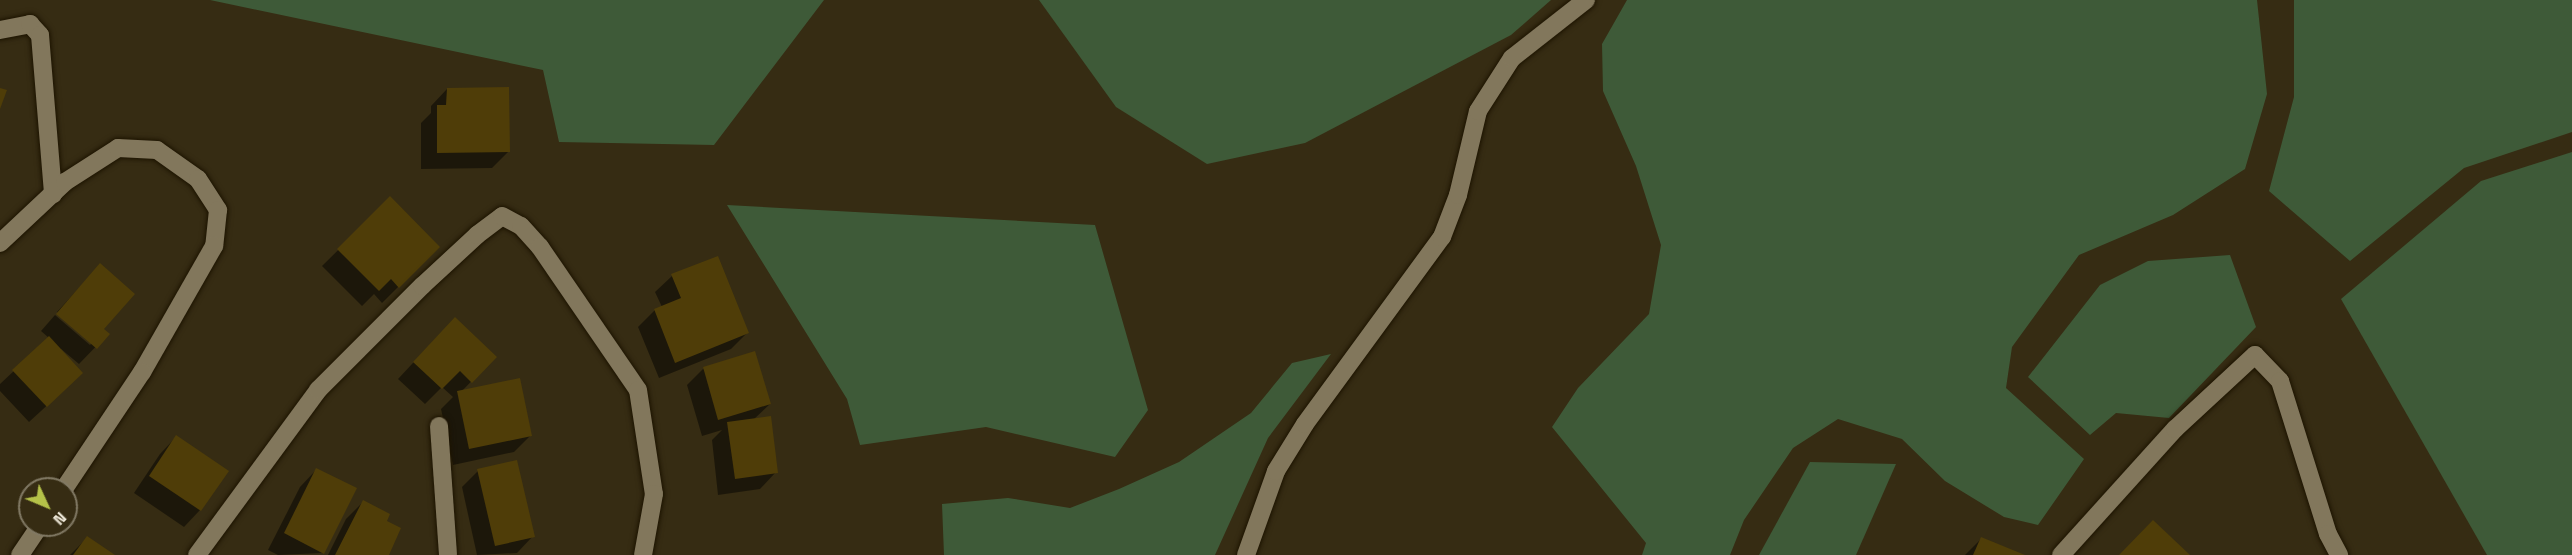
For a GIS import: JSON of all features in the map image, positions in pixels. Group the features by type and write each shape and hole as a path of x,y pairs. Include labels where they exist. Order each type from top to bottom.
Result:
{"street":[{"path":"1246,555 1276,471 1305,424 1442,237 1458,195 1478,111 1512,58 1586,0"},
{"path":"0,30 30,24 40,35 53,194"},
{"path":"0,243 65,182 118,148 157,150 198,179 218,210 214,246 142,372 72,477"},
{"path":"197,555 318,390 422,286 477,235 502,216 521,226 540,247 638,390 654,494 643,555"},
{"path":"2061,555 2175,429 2255,355 2280,381 2328,534 2339,555"},
{"path":"439,426 448,555"},
{"path":"20,555 32,537"}],"green space":[{"path":"210,0 824,0 714,145 559,142 543,70"},
{"path":"1039,0 1551,0 1511,35 1305,143 1207,164 1116,107"},
{"path":"1627,0 2257,0 2267,94 2245,169 2173,215 2079,255 2012,347 2006,388 2084,459 2038,525 2004,517 1945,481 1902,439 1838,419 1793,448 1744,520 1730,555 1642,555 1646,543 1552,427 1578,388 1649,314 1661,245 1636,166 1603,91 1602,44"},
{"path":"2294,0 2572,0 2572,132 2464,168 2350,261 2269,191 2294,97"},
{"path":"2572,152 2572,555 2487,555 2341,299 2481,181"},
{"path":"727,205 1095,225 1148,410 1115,457 986,427 860,445 847,399"},
{"path":"2230,255 2256,327 2169,418 2116,413 2090,435 2028,377 2100,285 2148,261"},
{"path":"1331,354 1268,438 1215,555 944,555 942,504 1008,498 1070,508 1179,462 1251,413 1292,363"},
{"path":"1810,462 1896,464 1856,555 1759,555"}],"building":[{"path":"509,87 510,152 437,153 437,105 446,105 447,88"},
{"path":"0,88 7,90 0,109"},
{"path":"390,196 440,247 399,288 391,279 379,291 337,249"},
{"path":"718,256 749,333 675,363 654,309 681,298 671,274"},
{"path":"100,263 135,294 104,329 110,334 97,349 56,314"},
{"path":"455,317 497,357 472,383 460,371 442,389 413,362"},
{"path":"49,336 83,373 47,407 12,370"},
{"path":"755,351 771,404 718,420 703,367"},
{"path":"520,378 532,436 469,449 457,391"},
{"path":"771,416 778,473 735,479 727,422"},
{"path":"176,435 229,471 201,511 149,476"},
{"path":"517,460 535,537 495,546 477,469"},
{"path":"316,468 357,488 324,554 284,533"},
{"path":"363,500 390,514 387,521 401,528 389,555 335,555"},
{"path":"2153,520 2190,555 2119,555"},
{"path":"87,536 115,555 73,555"},
{"path":"1981,537 2025,555 1973,555"}]}
